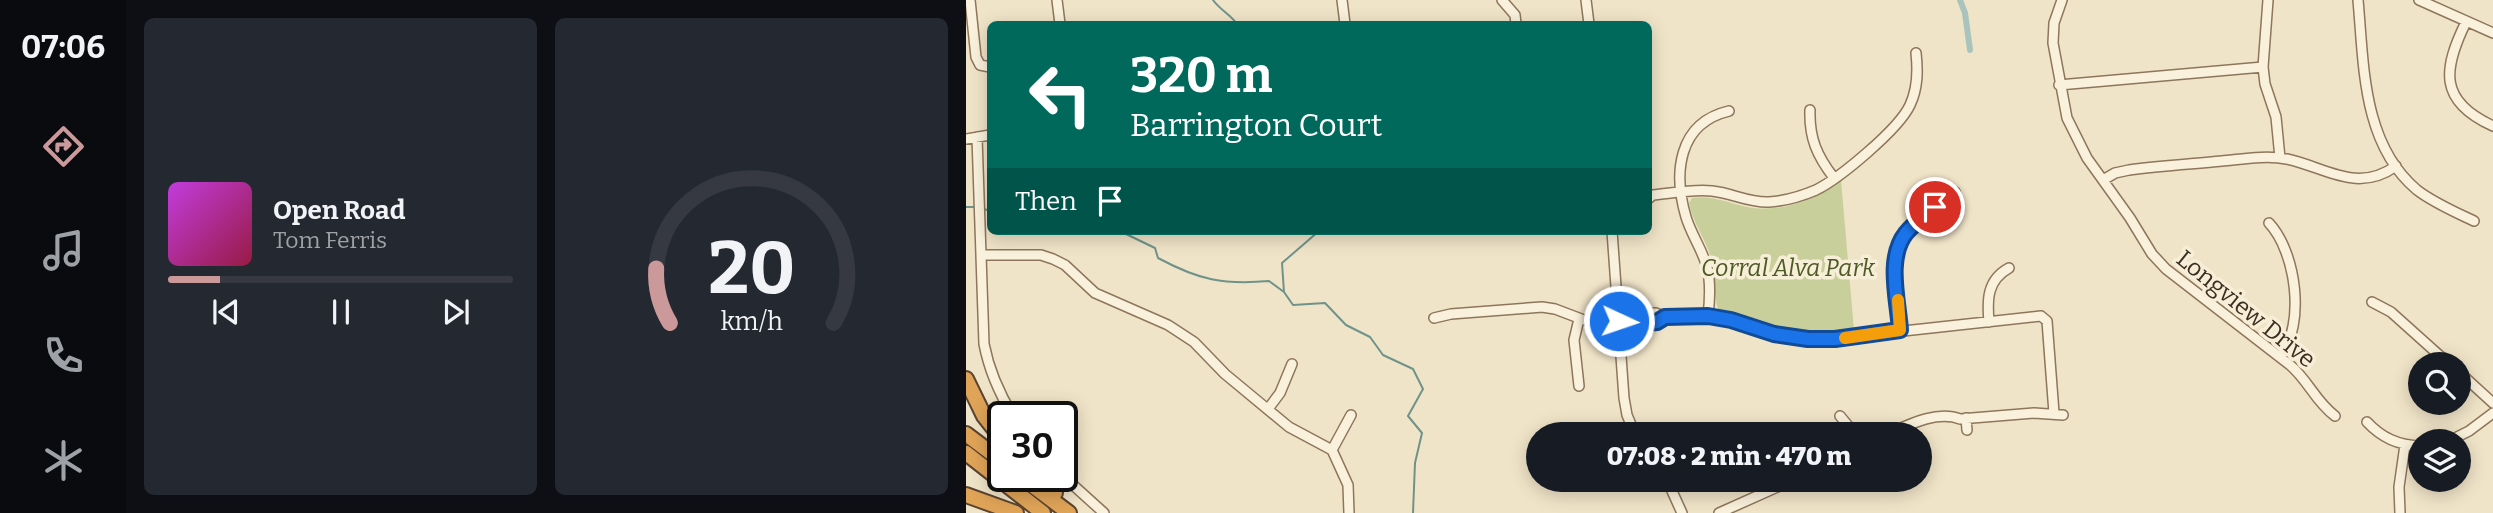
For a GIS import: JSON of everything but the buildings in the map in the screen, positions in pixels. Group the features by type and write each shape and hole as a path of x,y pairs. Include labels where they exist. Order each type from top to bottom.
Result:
{"highway":[{"path":"966,379 987,420"},
{"path":"966,434 987,450"},
{"path":"966,453 1043,513"},
{"path":"1041,492 1069,513"},
{"path":"1054,492 1076,513"},
{"path":"966,495 1016,513"}],"street":[{"path":"970,0 976,57 980,65 987,66"},
{"path":"1057,0 1060,21"},
{"path":"1342,0 1345,21"},
{"path":"1502,0 1515,21"},
{"path":"1586,0 1589,21"},
{"name":"Longview Drive","path":"2062,0 2053,32 2059,85 2067,118 2076,140 2130,218 2151,254 2165,269 2300,374 2318,401 2334,416"},
{"path":"2268,0 2263,67 2265,84 2276,117 2280,158"},
{"path":"2358,0 2368,101 2379,137 2396,166 2421,193 2474,221"},
{"path":"2418,0 2493,33"},
{"path":"2466,22 2449,64 2451,87 2467,111 2493,126"},
{"path":"1652,196 1713,191 1751,201 1770,202 1807,194 1834,178 1886,136 1905,115 1913,99 1917,81 1916,52"},
{"path":"2059,85 2263,67"},
{"path":"1810,110 1810,131 1815,148 1834,178"},
{"path":"1708,316 1710,291 1707,266 1686,217 1681,157 1690,136 1710,118 1729,111"},
{"path":"966,139 987,135"},
{"path":"977,137 984,344 988,366 1003,401"},
{"path":"2103,180 2115,173 2137,169 2280,158 2325,173 2348,177 2378,175 2396,166"},
{"path":"1900,330 1895,264 1897,250 1912,227 1955,192"},
{"path":"2269,223 2280,236 2288,253 2295,308 2293,333 2280,357"},
{"path":"1612,235 1625,405 1631,422"},
{"path":"981,253 1041,254 1053,259 1065,265 1095,293 1168,324 1194,342 1225,374 1298,433 1332,450 1348,485 1349,513"},
{"path":"1989,322 1987,303 1990,288 1999,274 2009,268"},
{"path":"2372,302 2391,312 2436,352"},
{"path":"1434,318 1451,314 1542,307 1555,309 1579,319 1619,321 1628,325 1657,322 1665,317 1708,316 1797,339 1835,339 1900,330 2045,317 2048,321 2059,414 1963,419 1954,417 1913,422"},
{"path":"1579,319 1574,340 1579,386"},
{"path":"1268,409 1280,393 1292,364"},
{"path":"2471,383 2493,403"},
{"path":"2471,430 2493,413"},
{"path":"1332,450 1351,415"},
{"path":"1840,416 1845,422"},
{"path":"1963,419 1967,430"},
{"path":"2367,422 2380,435 2408,445"},
{"path":"2400,513 2399,487 2405,445"},
{"path":"1078,489 1104,513"},
{"path":"1672,492 1682,513"},
{"path":"1719,513 1759,492"}],"green space":[{"name":"Corral Alva Park","path":"1841,180 1854,330 1802,331 1718,309 1712,260 1691,210 1689,203 1692,198 1720,200 1747,207 1784,207 1820,194"}],"waterway":[{"path":"1213,0 1234,21"},
{"path":"1960,0 1965,13 1970,50"},
{"path":"966,207 975,207"},
{"path":"1128,235 1155,248 1158,258 1199,276 1224,281 1269,281 1284,292 1293,305 1325,303 1346,325 1370,337 1383,355 1413,369 1423,389 1408,416 1422,433 1415,463 1413,513"},
{"path":"1284,292 1282,263 1314,235"}],"slow traffic":[{"path":"1845,338 1900,330 1898,300"}],"route":[{"path":"1619,321 1628,325 1657,322 1665,317 1708,316 1797,339 1835,339 1900,330 1895,264 1897,250 1907,232 1935,207"}]}
